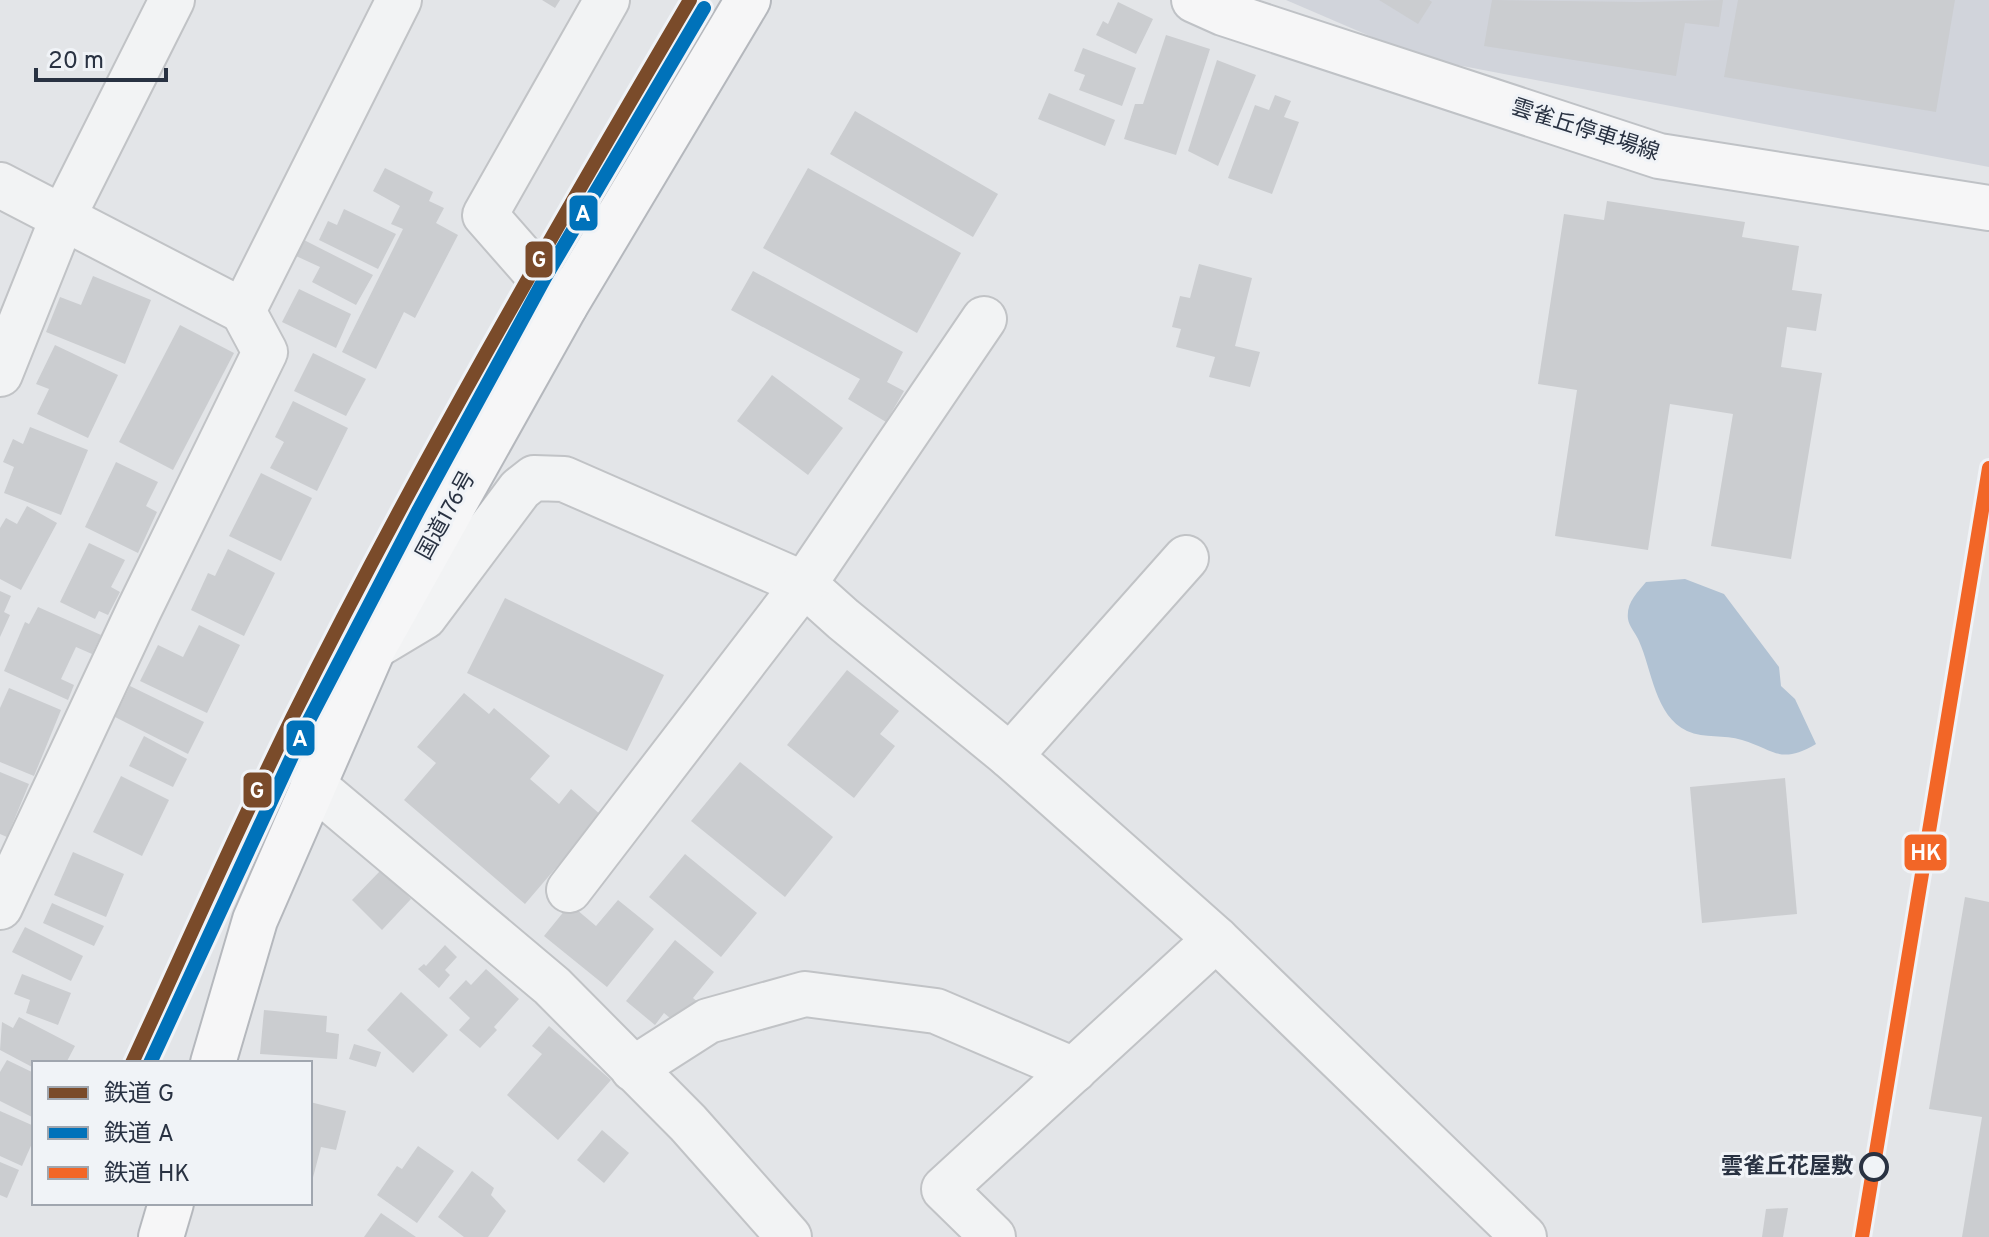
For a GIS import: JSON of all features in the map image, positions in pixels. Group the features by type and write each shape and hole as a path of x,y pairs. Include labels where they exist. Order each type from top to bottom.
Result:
{"main road":[{"name":"国道176号","path":"214,1061 255,920 374,647 565,306 748,0"},
{"name":"雲雀丘停車場線","path":"1194,0 1223,13 1659,156 1989,208"},
{"path":"161,1237 170,1205"}],"street":[{"path":"0,374 63,217 172,0"},
{"path":"243,311 399,0"},
{"path":"565,306 485,215 607,0"},
{"path":"0,185 243,311 265,352 139,610 0,907"},
{"path":"569,890 804,584 984,319"},
{"path":"374,647 424,617 520,489 534,478 564,479 804,584 1010,756 1216,939 1524,1237"},
{"path":"1010,756 1186,558"},
{"path":"313,785 552,986 688,1123 789,1237"},
{"path":"993,1237 944,1189 1216,939"},
{"path":"633,1069 708,1021 805,994 936,1011 1074,1070"}],"shaded area":[{"path":"1286,0 1989,0 1989,167 1421,58"}],"water":[{"path":"1685,579 1724,594 1779,667 1781,686 1795,699 1816,744 1794,754 1778,754 1735,738 1687,731 1668,715 1661,704 1628,613 1633,599 1646,582"}],"building":[{"path":"542,0 560,0 555,8"},
{"path":"1379,0 1429,0 1432,2 1418,24"},
{"path":"1492,0 1723,0 1719,27 1685,23 1676,76 1484,46"},
{"path":"1738,0 1955,0 1936,112 1724,77"},
{"path":"1118,2 1153,19 1136,54 1096,35 1103,21 1108,24"},
{"path":"1166,35 1210,49 1176,155 1124,139 1135,104 1143,104"},
{"path":"1083,48 1136,68 1122,106 1079,90 1085,75 1074,71"},
{"path":"1217,60 1256,75 1218,166 1188,151"},
{"path":"1049,93 1115,120 1105,146 1038,119"},
{"path":"1275,95 1291,101 1284,117 1299,122 1272,194 1228,178 1255,105 1269,110"},
{"path":"855,111 998,194 973,237 830,154"},
{"path":"385,168 433,192 429,201 444,208 436,223 458,235 415,318 404,312 376,369 342,352 403,229 391,224 400,206 373,191"},
{"path":"808,168 961,253 917,333 763,248"},
{"path":"1607,201 1745,222 1742,237 1799,246 1792,290 1822,294 1816,331 1787,327 1781,367 1822,373 1791,559 1711,546 1733,414 1670,404 1648,550 1555,536 1577,390 1538,384 1564,214 1604,220"},
{"path":"344,209 396,234 378,269 319,240 328,221 337,225"},
{"path":"304,240 373,275 356,305 312,282 320,267 296,256"},
{"path":"1199,264 1252,278 1235,346 1260,352 1250,387 1209,377 1215,357 1176,347 1181,329 1172,327 1180,296 1190,298"},
{"path":"753,271 903,352 887,382 904,391 886,422 848,399 860,379 731,310"},
{"path":"93,276 151,300 125,364 46,332 60,297 81,305"},
{"path":"299,289 351,314 336,348 282,322"},
{"path":"180,325 234,353 173,470 119,442"},
{"path":"55,345 118,375 88,438 37,414 49,389 36,384"},
{"path":"313,353 366,379 346,416 294,391"},
{"path":"772,375 843,428 808,475 737,421"},
{"path":"293,401 348,428 317,491 270,468 284,442 275,437"},
{"path":"30,427 88,450 61,515 4,493 14,467 3,462 13,439 23,444"},
{"path":"116,462 158,482 146,506 157,512 138,553 85,527"},
{"path":"261,473 312,498 281,561 229,536"},
{"path":"27,506 57,523 21,590 0,579 0,528 6,518 17,524"},
{"path":"89,543 125,560 111,587 120,592 108,615 99,611 95,619 60,602"},
{"path":"228,549 275,573 244,636 191,610 208,573 215,576"},
{"path":"0,591 11,596 4,612 10,615 0,637"},
{"path":"505,598 664,675 627,751 467,673"},
{"path":"38,607 101,635 92,654 76,647 61,679 74,685 68,700 4,671 25,622 29,624"},
{"path":"199,625 240,645 207,713 140,681 158,645 183,657"},
{"path":"847,670 899,711 880,734 895,746 854,798 787,745"},
{"path":"130,686 204,722 188,754 115,717"},
{"path":"9,688 61,710 34,776 0,762 0,708"},
{"path":"464,693 489,714 494,708 550,756 530,779 559,804 571,789 601,815 525,904 404,800 436,763 417,747"},
{"path":"144,736 187,759 173,787 129,766"},
{"path":"740,762 833,837 785,897 691,821"},
{"path":"0,772 29,784 7,837 0,834"},
{"path":"121,776 169,800 142,856 93,832"},
{"path":"1785,778 1797,914 1702,923 1690,787"},
{"path":"73,852 124,874 106,917 54,895"},
{"path":"685,854 757,913 721,957 649,897"},
{"path":"381,870 411,899 382,930 352,900"},
{"path":"1965,897 1989,902 1989,1237 1962,1237 1982,1117 1929,1109"},
{"path":"618,900 654,929 607,987 544,936 570,904 596,926"},
{"path":"52,903 104,926 94,946 43,923"},
{"path":"25,927 83,956 71,981 12,952"},
{"path":"675,940 714,972 693,998 700,1004 681,1027 664,1013 655,1025 626,1001"},
{"path":"445,945 457,957 445,970 450,975 439,988 418,969 424,964 426,966"},
{"path":"486,969 519,999 480,1048 459,1030 470,1018 449,998 466,980 471,985"},
{"path":"22,974 71,993 58,1025 26,1013 30,1000 14,994"},
{"path":"401,992 448,1035 413,1073 367,1030"},
{"path":"264,1010 327,1016 326,1032 339,1034 337,1059 260,1054"},
{"path":"19,1017 75,1046 67,1061 32,1061 32,1067 0,1050 2,1022 13,1028"},
{"path":"549,1026 611,1080 558,1140 507,1095 542,1054 532,1046"},
{"path":"354,1044 381,1052 376,1067 349,1059"},
{"path":"7,1060 32,1072 32,1117 0,1101 0,1072"},
{"path":"312,1102 346,1111 336,1150 321,1147 312,1181"},
{"path":"0,1111 32,1125 32,1144 22,1166 0,1156"},
{"path":"602,1130 629,1153 604,1183 577,1160"},
{"path":"418,1146 454,1171 417,1223 377,1195 397,1166 402,1169"},
{"path":"0,1162 19,1170 7,1198 0,1195"},
{"path":"472,1171 494,1188 491,1195 506,1211 488,1237 464,1237 438,1217"},
{"path":"1788,1208 1783,1237 1762,1237 1766,1209"},
{"path":"381,1213 416,1237 364,1237"}],"rail line":[{"name":"G","path":"133,1061 271,761 338,626 535,266 690,0"},
{"name":"A","path":"151,1061 306,726 418,511 546,276 704,8"},
{"name":"HK","path":"1862,1237 1989,468"}],"place":[{"name":"雲雀丘花屋敷","path":"1874,1167"}]}
